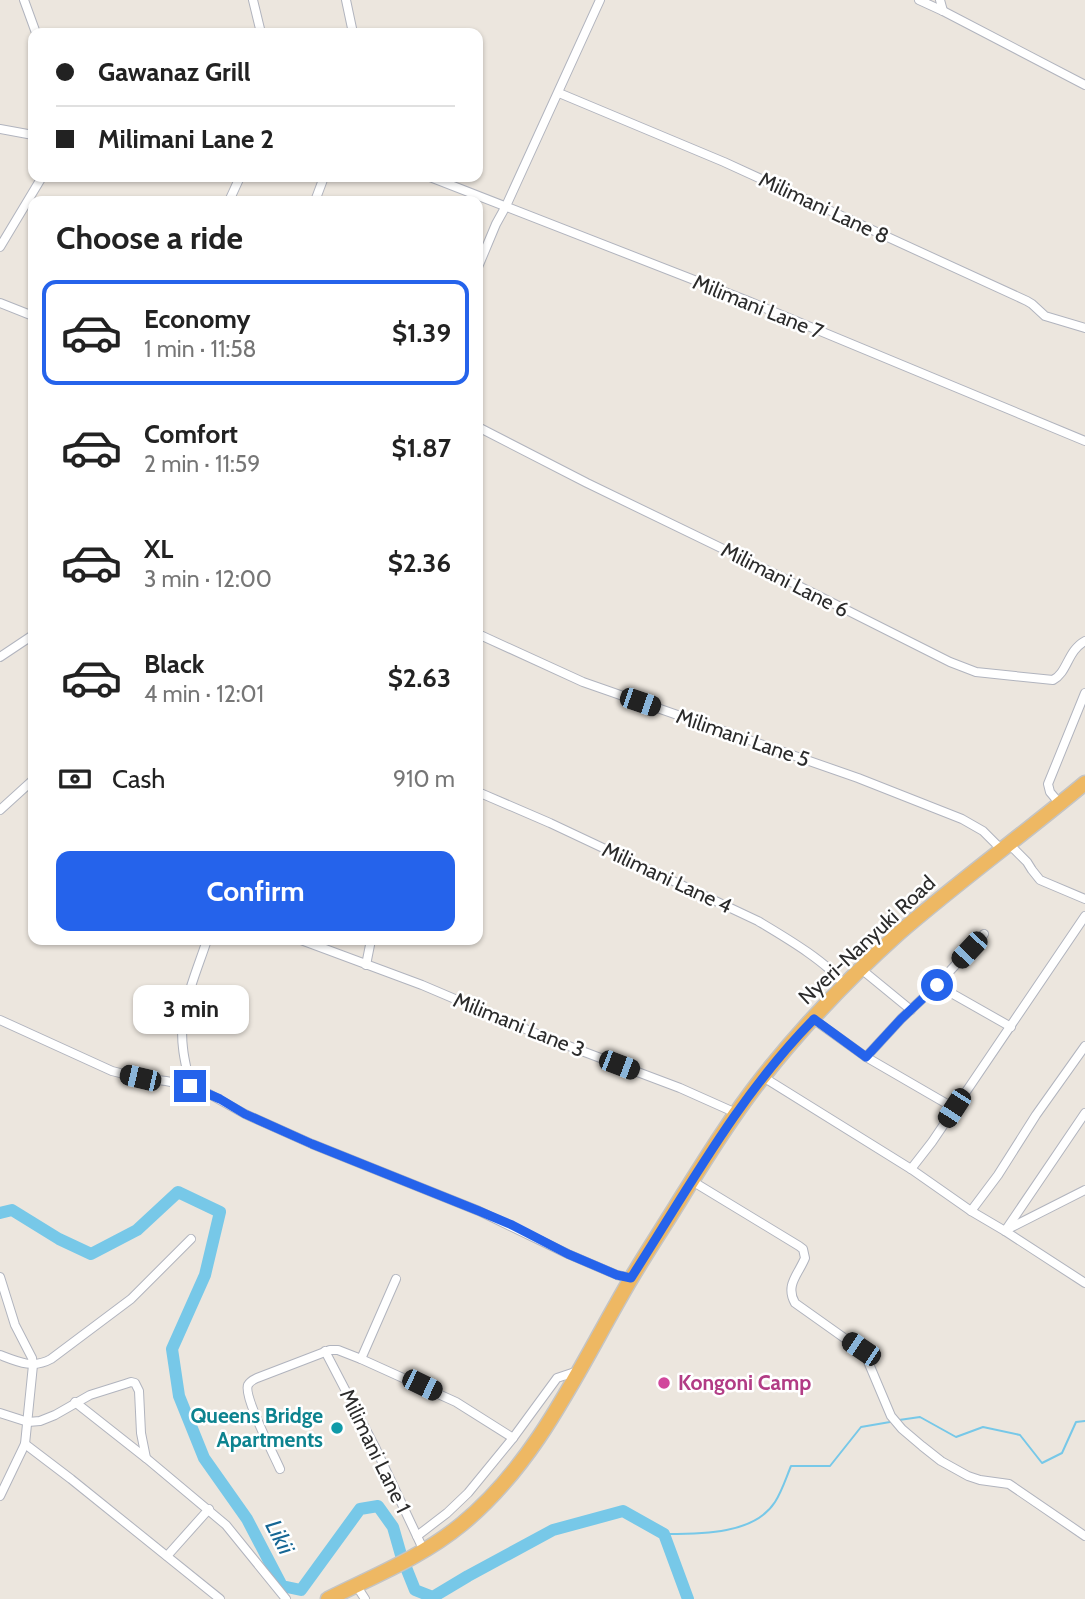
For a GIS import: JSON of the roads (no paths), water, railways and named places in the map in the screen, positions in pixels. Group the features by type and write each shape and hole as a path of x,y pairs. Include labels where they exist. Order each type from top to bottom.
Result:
{"highway":[{"name":"Nyeri-Nanyuki Road","path":"356,1585 418,1554 461,1525 505,1483 534,1445 601,1334 631,1278 736,1113 798,1035 844,985 898,934 1085,783"},
{"path":"328,1599 356,1585"}],"street":[{"path":"24,0 34,28"},
{"path":"253,0 260,28"},
{"path":"346,0 352,28"},
{"path":"483,255 600,0"},
{"path":"919,0 1085,85"},
{"path":"940,0 943,11"},
{"name":"Milimani Lane 8","path":"559,93 724,162 1032,303 1045,316 1085,328"},
{"path":"0,129 28,134"},
{"name":"Milimani Lane 7","path":"443,182 480,196"},
{"name":"Milimani Lane 7","path":"483,197 748,301 1085,442"},
{"path":"0,247 28,200"},
{"path":"0,303 28,314"},
{"name":"Milimani Lane 6","path":"483,431 970,670 1057,679 1075,648 1085,641"},
{"name":"Milimani Lane 5","path":"483,636 583,682 858,778 962,819 1027,862 1040,880 1085,899"},
{"path":"0,657 28,638"},
{"path":"1060,804 1050,792 1048,784 1085,693"},
{"path":"0,810 28,785"},
{"name":"Milimani Lane 4","path":"483,794 758,921 830,969 844,985"},
{"path":"911,1169 1085,916"},
{"path":"866,1057 985,934"},
{"path":"190,1086 182,1045 183,1021 205,945"},
{"name":"Milimani Lane 3","path":"314,945 422,985 736,1113"},
{"path":"366,965 370,945"},
{"path":"861,970 911,1010"},
{"path":"937,985 1011,1027"},
{"path":"814,1019 866,1057 954,1108"},
{"path":"0,1020 112,1071 190,1086 312,1144 479,1211 568,1254 617,1275 631,1278"},
{"path":"971,1211 1085,1046"},
{"path":"763,1077 911,1169 971,1211 1085,1283"},
{"path":"1005,1231 1085,1113"},
{"path":"692,1181 803,1249 806,1258 790,1287 795,1303 864,1352 887,1408 902,1429 959,1472 980,1480 1009,1484 1085,1536"},
{"path":"1005,1231 1085,1190"},
{"path":"0,1355 33,1365 51,1359 131,1299 191,1240"},
{"path":"0,1277 15,1325 33,1357 25,1444 0,1496"},
{"path":"361,1359 396,1279"},
{"path":"280,1469 256,1416 247,1387 257,1378 325,1351 338,1350 456,1402 513,1438"},
{"name":"Milimani Lane 1","path":"325,1351 417,1536 418,1554"},
{"path":"417,1536 468,1493 513,1438 557,1377 579,1371"},
{"path":"0,1413 28,1422 40,1420 55,1415 90,1395 131,1382 139,1391 141,1433 146,1458"},
{"path":"75,1402 209,1509 239,1540 286,1599"},
{"path":"25,1444 220,1599"},
{"path":"167,1556 209,1509"},
{"path":"356,1585 365,1599"}],"waterway":[{"name":"Likii","path":"0,1213 12,1210 59,1239 91,1254 137,1230 178,1192 220,1212 205,1275 172,1349 179,1396 204,1458 247,1519 282,1586 301,1590 360,1509 378,1506 393,1527 415,1590 433,1597 553,1530 623,1511 664,1534 688,1599"},
{"path":"899,1420 920,1417 956,1437 983,1427 1020,1435 1042,1463 1062,1453 1076,1422 1085,1421"},
{"path":"664,1534 709,1533 740,1527 754,1521 766,1513 775,1502 791,1466 830,1466 861,1427 890,1422"}],"place":[{"name":"Kongoni Camp","path":"664,1383"},
{"name":"Queens Bridge Apartments","path":"337,1428"}]}
